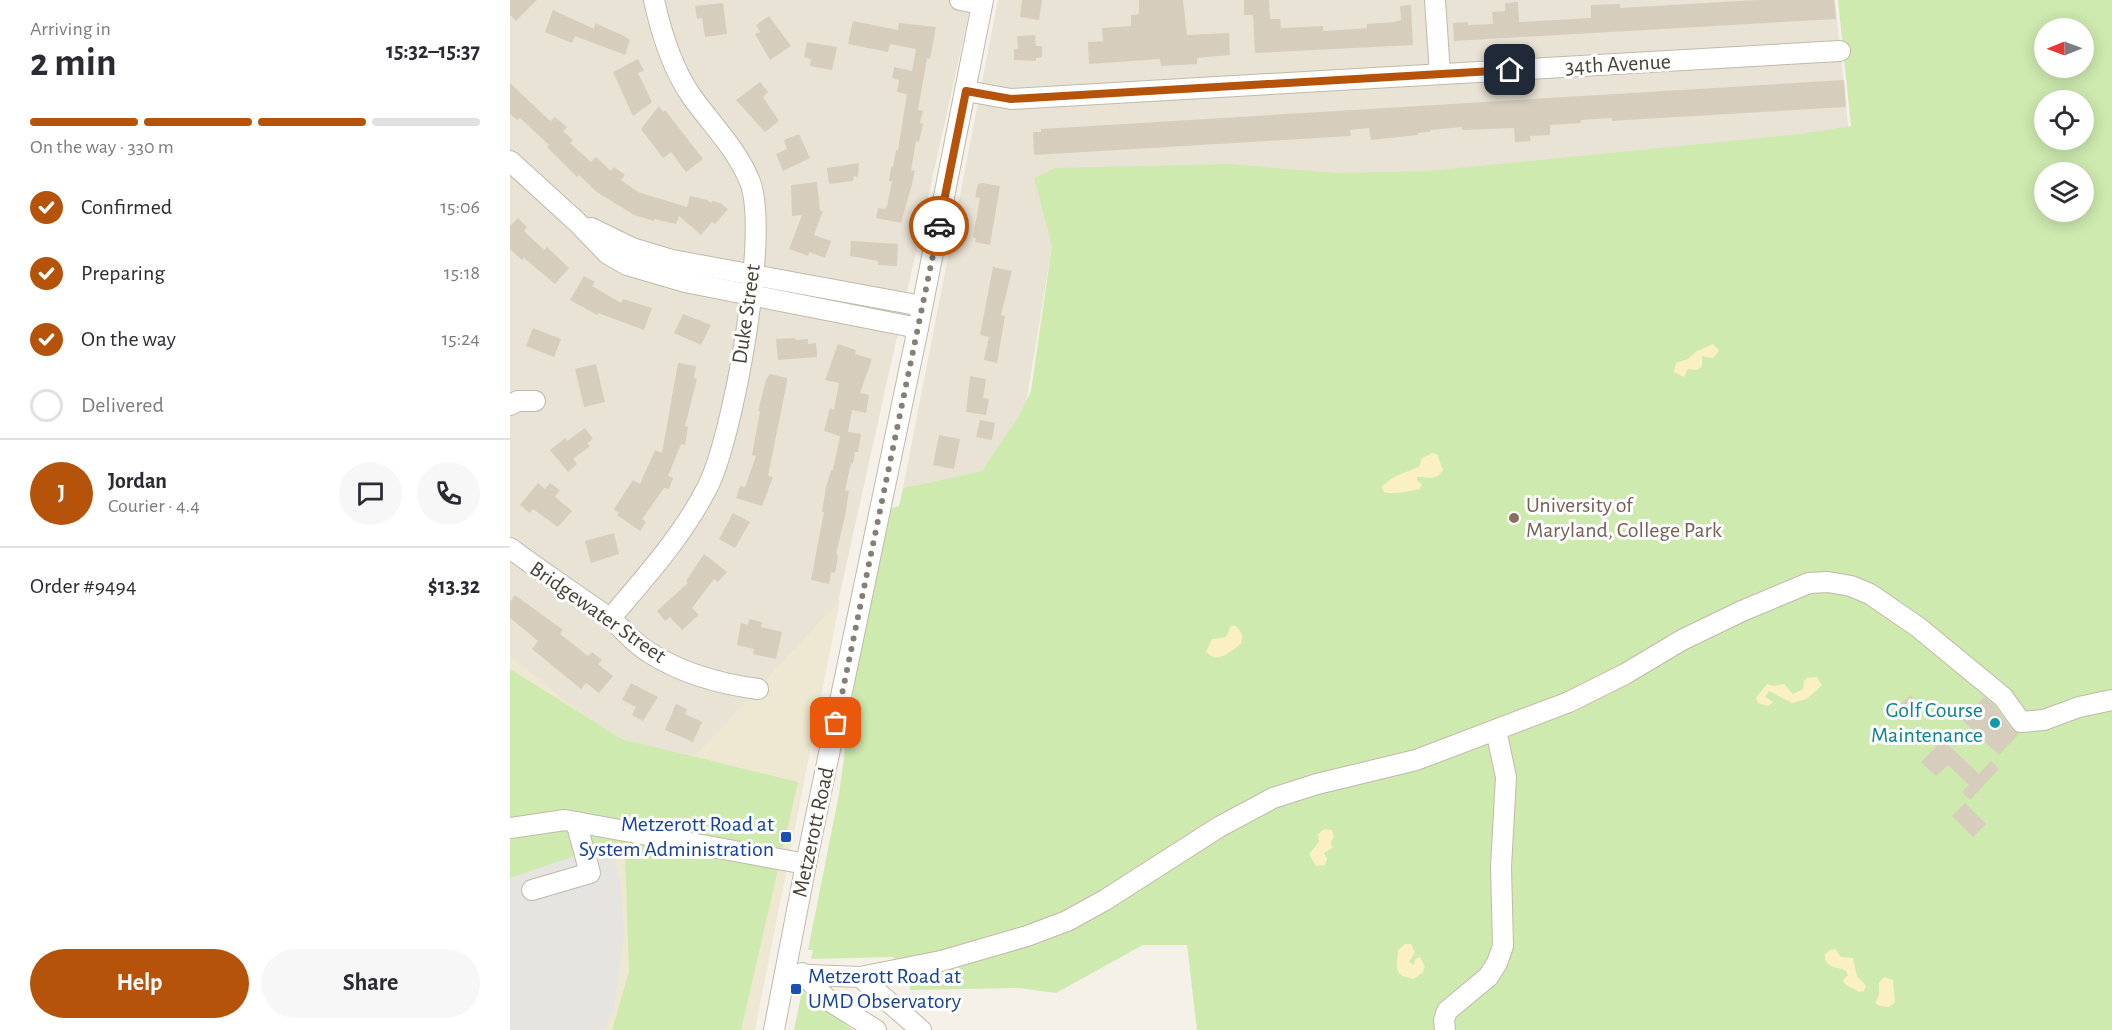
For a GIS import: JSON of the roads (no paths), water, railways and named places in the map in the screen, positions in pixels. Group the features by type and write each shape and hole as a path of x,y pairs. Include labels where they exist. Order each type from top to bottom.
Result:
{"street":[{"name":"Duke Street","path":"610,619 682,532 709,486 724,438 753,285 757,215 751,184 736,153 690,94 663,33 654,0"},
{"path":"960,0 983,2"},
{"path":"1435,0 1440,74"},
{"name":"Metzerott Road","path":"774,1030 794,974 806,864 918,328 983,2"},
{"name":"34th Avenue","path":"966,91 1011,99 1840,51"},
{"path":"510,161 609,254 627,264 674,279 753,285 922,306"},
{"path":"753,285 918,328"},
{"path":"510,405 518,401 535,401"},
{"name":"Bridgewater Street","path":"510,548 610,619 648,652 694,675 724,684 758,689"},
{"path":"794,974 860,977 941,961 1027,936 1067,921 1105,900 1219,827 1273,798 1317,784 1416,760 1569,702 1625,674 1682,640 1742,611 1794,588 1818,582 1851,586 1869,594 1918,627 2003,697 2020,722 2044,720 2079,707 2112,700"},
{"path":"1445,1030 1444,1020 1447,1011 1488,977 1497,963 1503,946 1501,867 1506,777 1496,730"},
{"path":"510,828 548,822 576,822 806,864"},
{"path":"532,890 590,873 576,822"},
{"path":"794,974 828,1000 876,1030"},
{"path":"860,977 921,1030"}],"place":[{"name":"University of Maryland, College Park","path":"1514,518"},
{"name":"Golf Course Maintenance","path":"1995,723"},
{"name":"Metzerott Road at System Administration","path":"786,837"},
{"name":"Metzerott Road at UMD Observatory","path":"796,989"}]}
